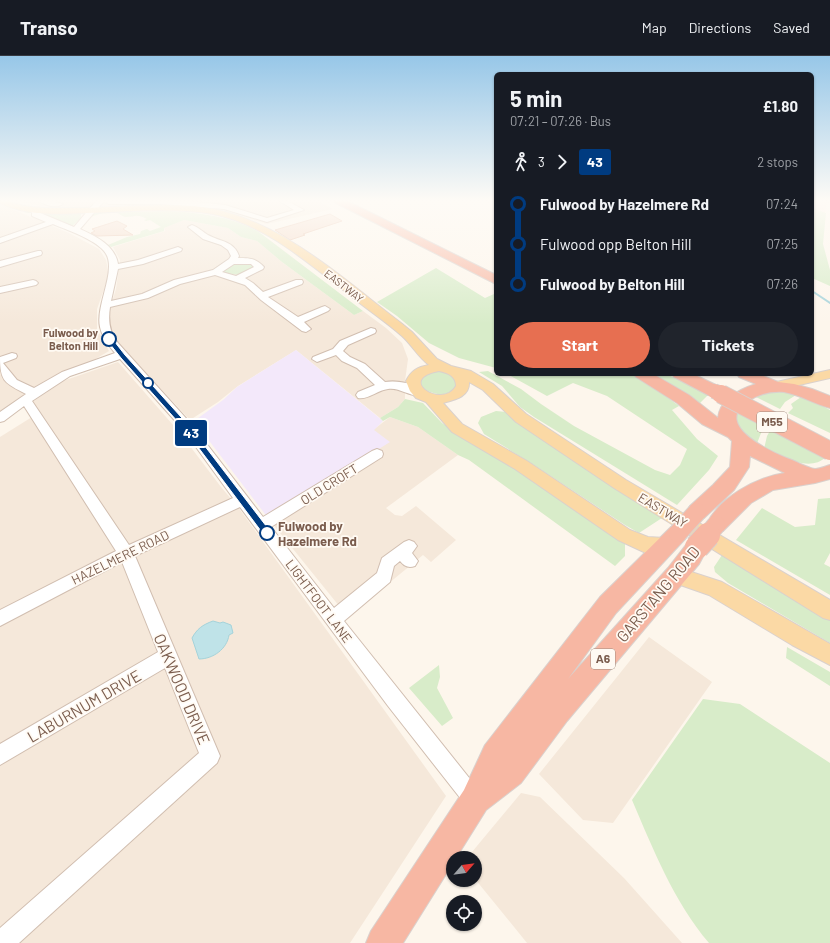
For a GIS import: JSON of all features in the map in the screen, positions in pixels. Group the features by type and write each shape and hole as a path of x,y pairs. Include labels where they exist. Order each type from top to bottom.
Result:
{"highway":[{"path":"420,241 494,285"},
{"path":"424,241 494,279"},
{"path":"430,241 494,271"},
{"path":"438,241 467,253"},
{"path":"645,376 683,399 708,420 738,436"},
{"name":"M55","path":"685,376 717,388 830,440"},
{"name":"M55","path":"701,376 717,388 830,451"},
{"path":"751,376 776,386"},
{"name":"A6","path":"825,475 780,463 759,452 738,436 730,426 727,418 731,404 750,392 776,386 805,392 830,403"},
{"name":"GARSTANG ROAD","path":"384,943 475,801 495,755 608,605 646,567 681,552 697,512 733,477 740,466 738,436"},
{"name":"GARSTANG ROAD","path":"475,801 512,773 557,711 681,552 716,525 742,498 754,490 778,481 825,475"}],"main road":[{"name":"EASTWAY","path":"282,241 330,275 408,336 433,363 466,374 488,387 521,418 620,484 830,610"},
{"path":"408,336 416,361 414,388 424,395 457,428 521,465 624,535 646,545 681,552 715,588 830,655"},
{"path":"414,377 423,370 432,368 451,370 463,381 463,387 451,401 449,406 451,417 457,428"},
{"name":"A6","path":"776,386 830,374"},
{"name":"EASTWAY","path":"458,393 469,387 488,391 502,399"},
{"path":"424,395 444,399 458,393"},
{"path":"624,535 642,554 646,567"}],"street":[{"path":"97,241 108,249 112,256 114,267 140,262 178,249"},
{"path":"104,305 128,301 145,296 177,282 216,272 232,261 235,256 234,250 228,245 218,241"},
{"path":"0,264 38,253"},
{"path":"232,261 253,261 260,267 238,278"},
{"name":"LIGHTFOOT LANE","path":"114,267 114,276 104,305 104,326 108,338 121,355 189,429 390,695 475,801"},
{"path":"216,272 220,275 238,278 249,284 262,296 306,329"},
{"path":"262,296 299,282"},
{"path":"0,290 32,284"},
{"path":"297,321 325,309"},
{"path":"317,359 337,351 344,343 371,331"},
{"path":"337,351 346,358 362,366 388,385 406,387 424,395"},
{"path":"0,418 30,396 66,374 121,355"},
{"path":"0,361 12,356"},
{"path":"0,366 13,383 30,396"},
{"path":"362,395 414,377"},
{"name":"OAKWOOD DRIVE","path":"1,943 210,756 126,553 30,396"},
{"name":"OLD CROFT","path":"261,526 377,454"},
{"name":"HAZELMERE ROAD","path":"0,618 126,553 242,500"},
{"path":"334,619 384,577 387,563 406,553"},
{"name":"LABURNUM DRIVE","path":"0,755 169,656"}],"shaded area":[{"path":"0,241 85,241 99,249 106,260 109,275 97,309 97,329 109,351 0,415"},
{"path":"131,241 257,241 282,262 354,315 363,311 386,328 402,343 408,359 405,381 405,399 398,407 380,418 296,350 238,386 218,402 190,420 109,331 108,314 116,289 120,260 113,247"},
{"path":"296,350 383,421 374,430 390,442 268,518 194,421 223,400 237,387"},
{"path":"118,362 180,433 238,507 446,796 350,943 0,943 0,437 40,412 31,403 63,381"},
{"path":"390,417 418,427 458,455 386,508 395,515 402,516 416,506 456,540 431,562 423,555 348,617 268,518 389,442 373,430"},
{"path":"649,637 712,682 613,823 583,820 539,774"},
{"path":"521,793 540,797 624,878 682,943 527,943 482,887 482,851 473,851"}],"green space":[{"path":"117,241 130,241 111,247 108,245"},
{"path":"257,241 271,241 363,311 354,315 282,262"},
{"path":"814,241 823,241 830,270 830,286 814,279"},
{"path":"233,262 253,263 256,267 240,275 224,273 223,270"},
{"path":"436,268 485,298 494,294 494,367 459,358 429,343 397,316 377,302"},
{"path":"432,371 442,371 454,376 457,385 454,389 444,394 429,392 421,386 421,383 422,378"},
{"path":"488,371 494,374 494,376 497,376 521,389 574,426 655,470 670,475 680,465 687,449 607,396 573,383 547,396 511,376 636,376 679,406 672,410 697,439 718,456 709,470 677,505 534,417 520,407 502,386 479,372"},
{"path":"649,376 671,376 708,395 698,405"},
{"path":"771,389 796,395 785,402 780,409 754,396"},
{"path":"801,397 830,410 830,433 788,413 793,408 791,404"},
{"path":"405,399 423,403 442,423 468,441 532,479 625,544 625,556 615,566 469,460 458,455 418,427 390,417 383,421 380,418 398,407"},
{"path":"496,411 506,412 517,421 665,516 639,533 625,525 484,434 478,423 481,417"},
{"path":"737,411 765,425 756,446 740,435 734,414"},
{"path":"771,429 826,457 819,462 795,462 764,449 767,436"},
{"path":"830,498 830,553 824,564 830,567 830,595 736,540 762,508 795,527 815,525 818,499"},
{"path":"722,555 830,619 830,643 728,583 715,572 714,567"},
{"path":"787,647 830,672 830,686 786,658"},
{"path":"439,665 440,677 437,688 453,718 442,726 409,688"},
{"path":"703,699 740,704 830,763 830,943 709,943 685,910 665,874 632,800"}],"water":[{"path":"213,621 231,625 233,633 229,635 228,640 222,649 214,655 204,659 199,659 192,638 200,628"}],"waterway":[{"path":"814,292 830,303"}],"bus line":[{"name":"43","path":"109,339 189,429 267,533"}],"place":[{"name":"Fulwood by Belton Hill","path":"109,339"},
{"name":"Fulwood by Hazelmere Rd","path":"267,533"}]}
